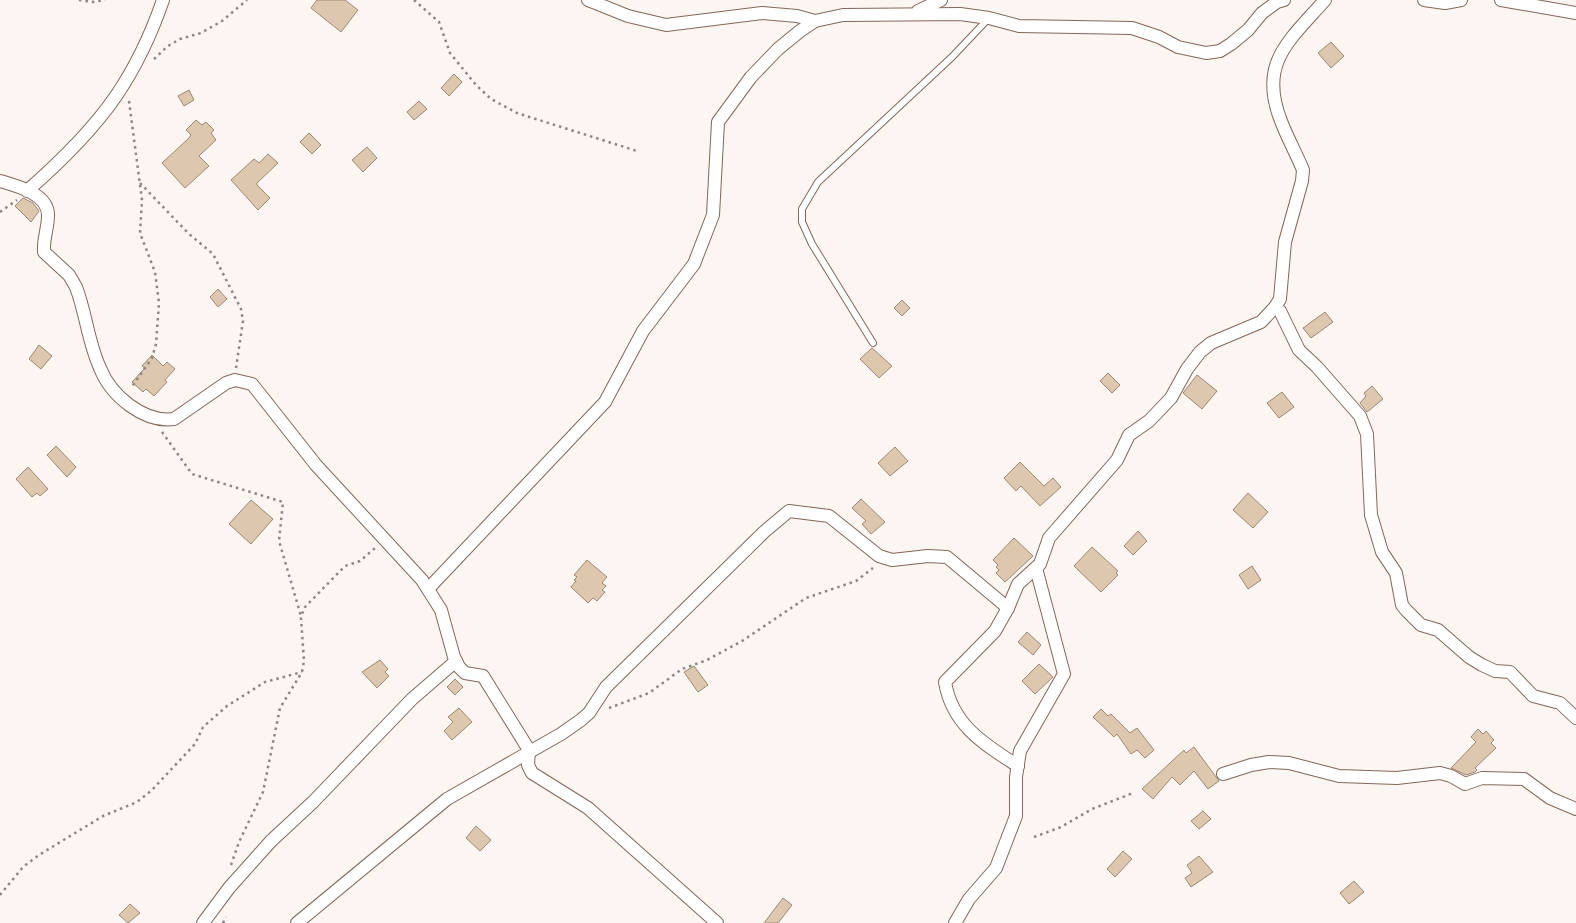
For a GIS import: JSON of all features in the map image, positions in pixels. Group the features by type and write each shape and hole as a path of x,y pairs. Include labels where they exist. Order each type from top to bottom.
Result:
{"street":[{"path":"27,191 78,141 116,95 125,80 162,0"},
{"path":"588,0 628,16 666,25 762,13 789,15 815,21 844,15 960,14 989,18 1020,26 1132,28 1159,37 1178,47 1206,54 1220,51 1231,44 1248,30 1262,13 1276,2 1284,0"},
{"path":"911,14 941,0"},
{"path":"1018,766 975,738 948,700 945,682 995,631 1008,608 1018,584 1040,564 1049,538 1118,460 1129,435 1149,421 1171,398 1187,369 1200,352 1211,343 1261,322 1280,299 1284,242 1302,181 1303,170 1274,101 1271,85 1273,71 1288,44 1325,0"},
{"path":"1424,0 1445,3 1461,0"},
{"path":"1501,0 1576,13"},
{"path":"428,589 605,402 643,331 694,264 713,215 718,122 751,77 778,49 815,21"},
{"path":"0,181 27,191 40,199 47,208 44,252 69,275 76,286 100,370 124,398 142,414 164,420 174,419 215,390 235,380 252,384 261,393 301,448 387,540 428,589 441,610 456,662 465,673 483,676 529,750 528,765 532,773 588,808 717,923"},
{"path":"1275,307 1280,311 1299,350 1317,367 1360,416 1367,434 1371,515 1382,552 1396,573 1402,605 1421,625 1438,630 1468,657 1487,668 1510,672 1532,696 1560,703 1576,718"},
{"path":"297,923 447,799 529,750 561,734 589,713 606,687 783,514 797,512 829,516 879,556 892,560 928,556 947,557 1008,608"},
{"path":"954,923 969,899 996,868 1016,816 1020,751 1064,674 1036,568"},
{"path":"203,923 229,888 271,841 312,802 412,699 456,662"},
{"path":"1223,774 1245,766 1269,762 1289,763 1339,776 1397,778 1440,773 1464,784 1482,778 1517,778 1524,779 1550,798 1576,809"}],"lane":[{"path":"872,343 812,244 802,222 802,209 818,182 945,63 989,18"}],"path":[{"path":"79,0 105,0"},
{"path":"147,65 168,46 180,39 201,33 222,21 247,0"},
{"path":"414,0 439,22 450,54 476,85 491,99 517,113 637,151"},
{"path":"124,398 152,358 158,325 155,272 140,233 142,200 131,111 125,80"},
{"path":"139,182 190,234 209,249 241,309 243,321 238,346 235,380"},
{"path":"0,212 27,191"},
{"path":"152,418 192,474 283,502 279,541 301,618 304,661 302,672 280,708 264,792 232,860 228,878 229,888"},
{"path":"301,618 304,608 345,566 360,561 387,540"},
{"path":"589,713 649,693 682,668 707,660 742,642 806,598 856,581 877,564 892,560"},
{"path":"0,895 23,867 39,855 103,816 136,802 151,791 195,744 203,727 227,706 265,682 302,672"},
{"path":"1034,837 1061,827 1092,809 1133,793"},
{"path":"223,923 228,911"}],"building":[{"path":"317,0 345,0 358,10 341,32 311,8"},
{"path":"1331,42 1344,56 1331,68 1318,53"},
{"path":"454,74 462,82 449,96 441,88"},
{"path":"189,90 194,100 184,106 178,96"},
{"path":"419,101 427,109 414,120 407,112"},
{"path":"196,120 202,125 206,122 214,130 211,133 216,140 199,156 209,166 185,188 162,163 189,138 191,135 186,130"},
{"path":"309,133 321,145 312,154 300,142"},
{"path":"367,147 377,158 363,172 352,160"},
{"path":"268,154 278,163 257,183 270,198 258,210 231,180 254,159 259,163"},
{"path":"23,198 33,203 39,211 31,222 15,206"},
{"path":"218,289 227,299 218,307 210,297"},
{"path":"902,300 910,308 902,316 894,308"},
{"path":"1325,312 1333,322 1311,338 1303,328"},
{"path":"39,345 52,356 41,369 29,359"},
{"path":"872,348 892,366 879,378 860,359"},
{"path":"152,355 163,366 167,362 175,369 165,380 167,382 154,396 146,389 143,392 132,382 145,368 142,366"},
{"path":"1108,373 1120,385 1112,393 1100,381"},
{"path":"1197,375 1217,391 1202,409 1183,393"},
{"path":"1372,386 1383,399 1367,412 1360,403 1366,396 1364,393"},
{"path":"1282,392 1294,407 1279,418 1267,403"},
{"path":"56,446 76,467 67,477 47,455"},
{"path":"895,447 908,461 890,476 878,463"},
{"path":"1020,462 1044,486 1053,478 1061,487 1040,506 1021,486 1016,491 1004,478"},
{"path":"28,467 48,489 40,496 37,493 32,497 16,479"},
{"path":"1248,493 1268,512 1253,528 1233,510"},
{"path":"861,499 885,522 871,534 862,524 866,521 852,508"},
{"path":"251,500 273,519 251,544 229,524"},
{"path":"1138,531 1147,541 1133,555 1124,546"},
{"path":"1014,538 1033,556 1005,582 996,573 999,570 996,567 998,565 993,560"},
{"path":"1092,547 1118,571 1116,573 1118,575 1101,592 1074,566"},
{"path":"587,560 607,577 602,583 606,586 602,590 605,592 597,601 593,598 588,603 571,587 577,577 574,575"},
{"path":"1252,566 1261,580 1248,589 1239,575"},
{"path":"1027,632 1041,645 1033,655 1018,642"},
{"path":"380,660 388,669 385,672 389,676 377,688 362,672"},
{"path":"1039,664 1053,677 1035,694 1022,681"},
{"path":"694,666 708,685 698,692 684,672"},
{"path":"455,679 463,687 455,695 447,687"},
{"path":"459,708 472,722 452,740 444,731 453,722 448,717"},
{"path":"1101,709 1108,716 1111,714 1130,733 1137,728 1154,750 1145,758 1137,750 1131,754 1117,734 1114,737 1093,717"},
{"path":"1478,729 1483,734 1486,731 1494,740 1491,743 1496,748 1475,768 1477,770 1475,772 1466,775 1451,768 1476,742 1471,737"},
{"path":"1194,747 1219,781 1208,789 1194,771 1180,785 1172,777 1153,799 1142,789 1184,750 1186,753"},
{"path":"1203,811 1211,819 1199,829 1191,821"},
{"path":"476,826 491,840 480,851 466,838"},
{"path":"1123,851 1132,859 1115,877 1107,869"},
{"path":"1199,856 1213,872 1191,887 1185,878 1192,873 1187,865"},
{"path":"1354,881 1364,892 1349,904 1340,893"},
{"path":"783,898 792,905 778,923 764,923"},
{"path":"130,904 140,913 128,923 119,915"}]}
